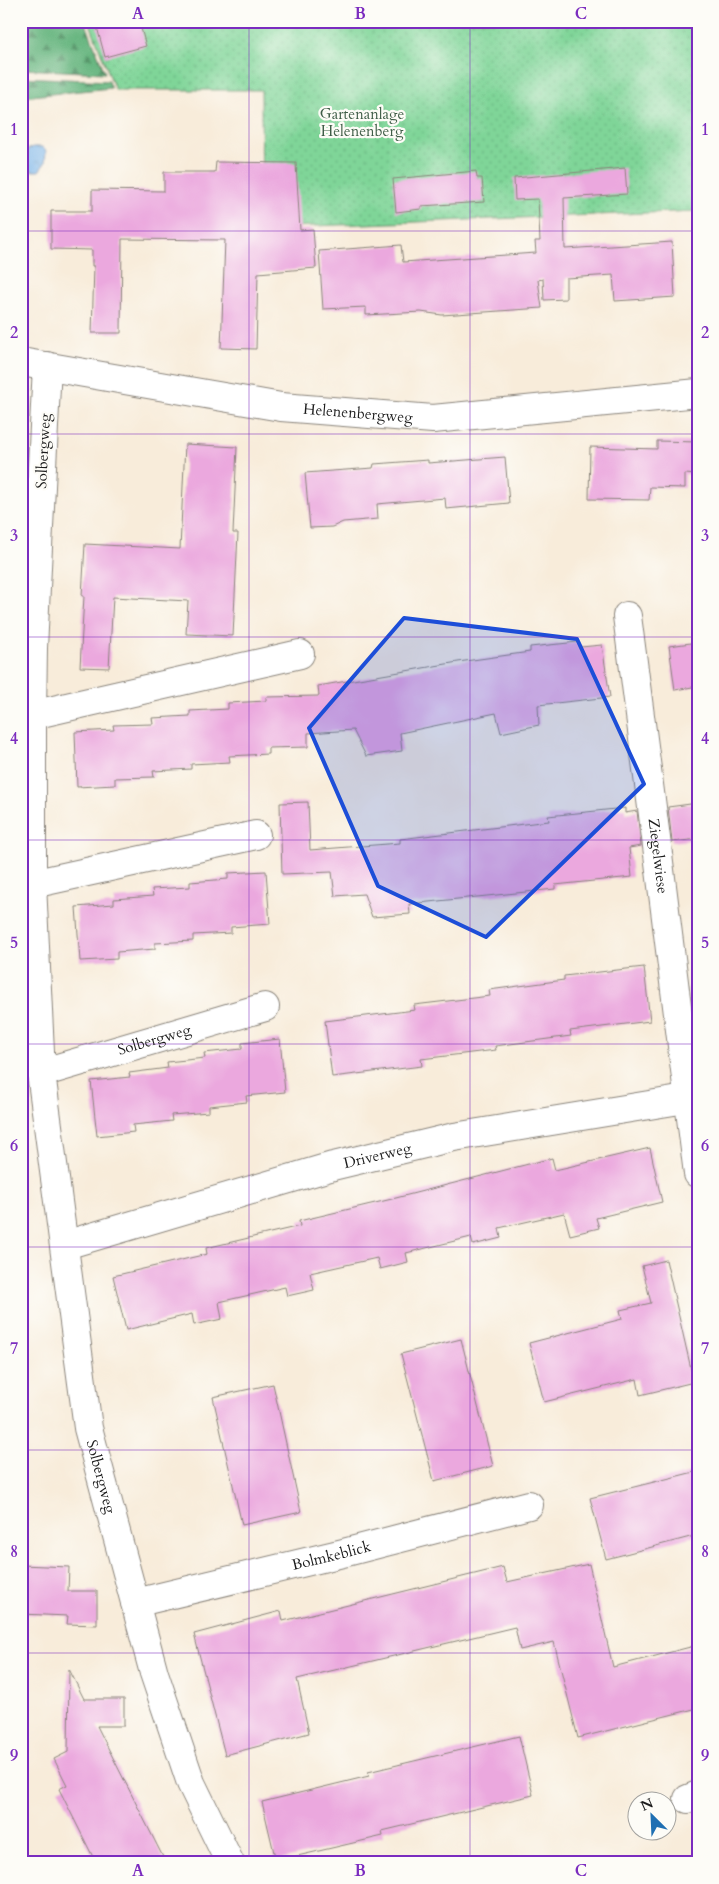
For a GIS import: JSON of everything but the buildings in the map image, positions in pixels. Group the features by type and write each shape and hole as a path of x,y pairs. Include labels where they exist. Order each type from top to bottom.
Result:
{"street":[{"name":"Helenenbergweg","path":"34,364 281,406 433,419 698,394"},
{"name":"Solbergweg","path":"34,364 32,884 41,1073 88,1428 154,1673 191,1783 230,1863"},
{"name":"Ziegelwiese","path":"627,616 693,1097 698,1174"},
{"path":"32,715 300,654"},
{"path":"32,884 256,835"},
{"name":"Solbergweg","path":"41,1073 265,1007"},
{"name":"Driverweg","path":"65,1245 333,1166 454,1137 693,1097"},
{"name":"Bolmkeblick","path":"135,1603 529,1505"}],"highlighted area":[{"path":"404,618 577,639 644,784 486,937 378,886 309,728"}],"green space":[{"path":"21,21 85,21 105,73 21,69"},
{"name":"Gartenanlage Helenenberg","path":"89,21 698,21 698,211 262,228 261,90 115,90"},
{"path":"21,77 109,81 111,88 21,97"}],"water":[{"path":"33,147 42,147 46,151 45,163 39,171 21,171 21,153"}]}
